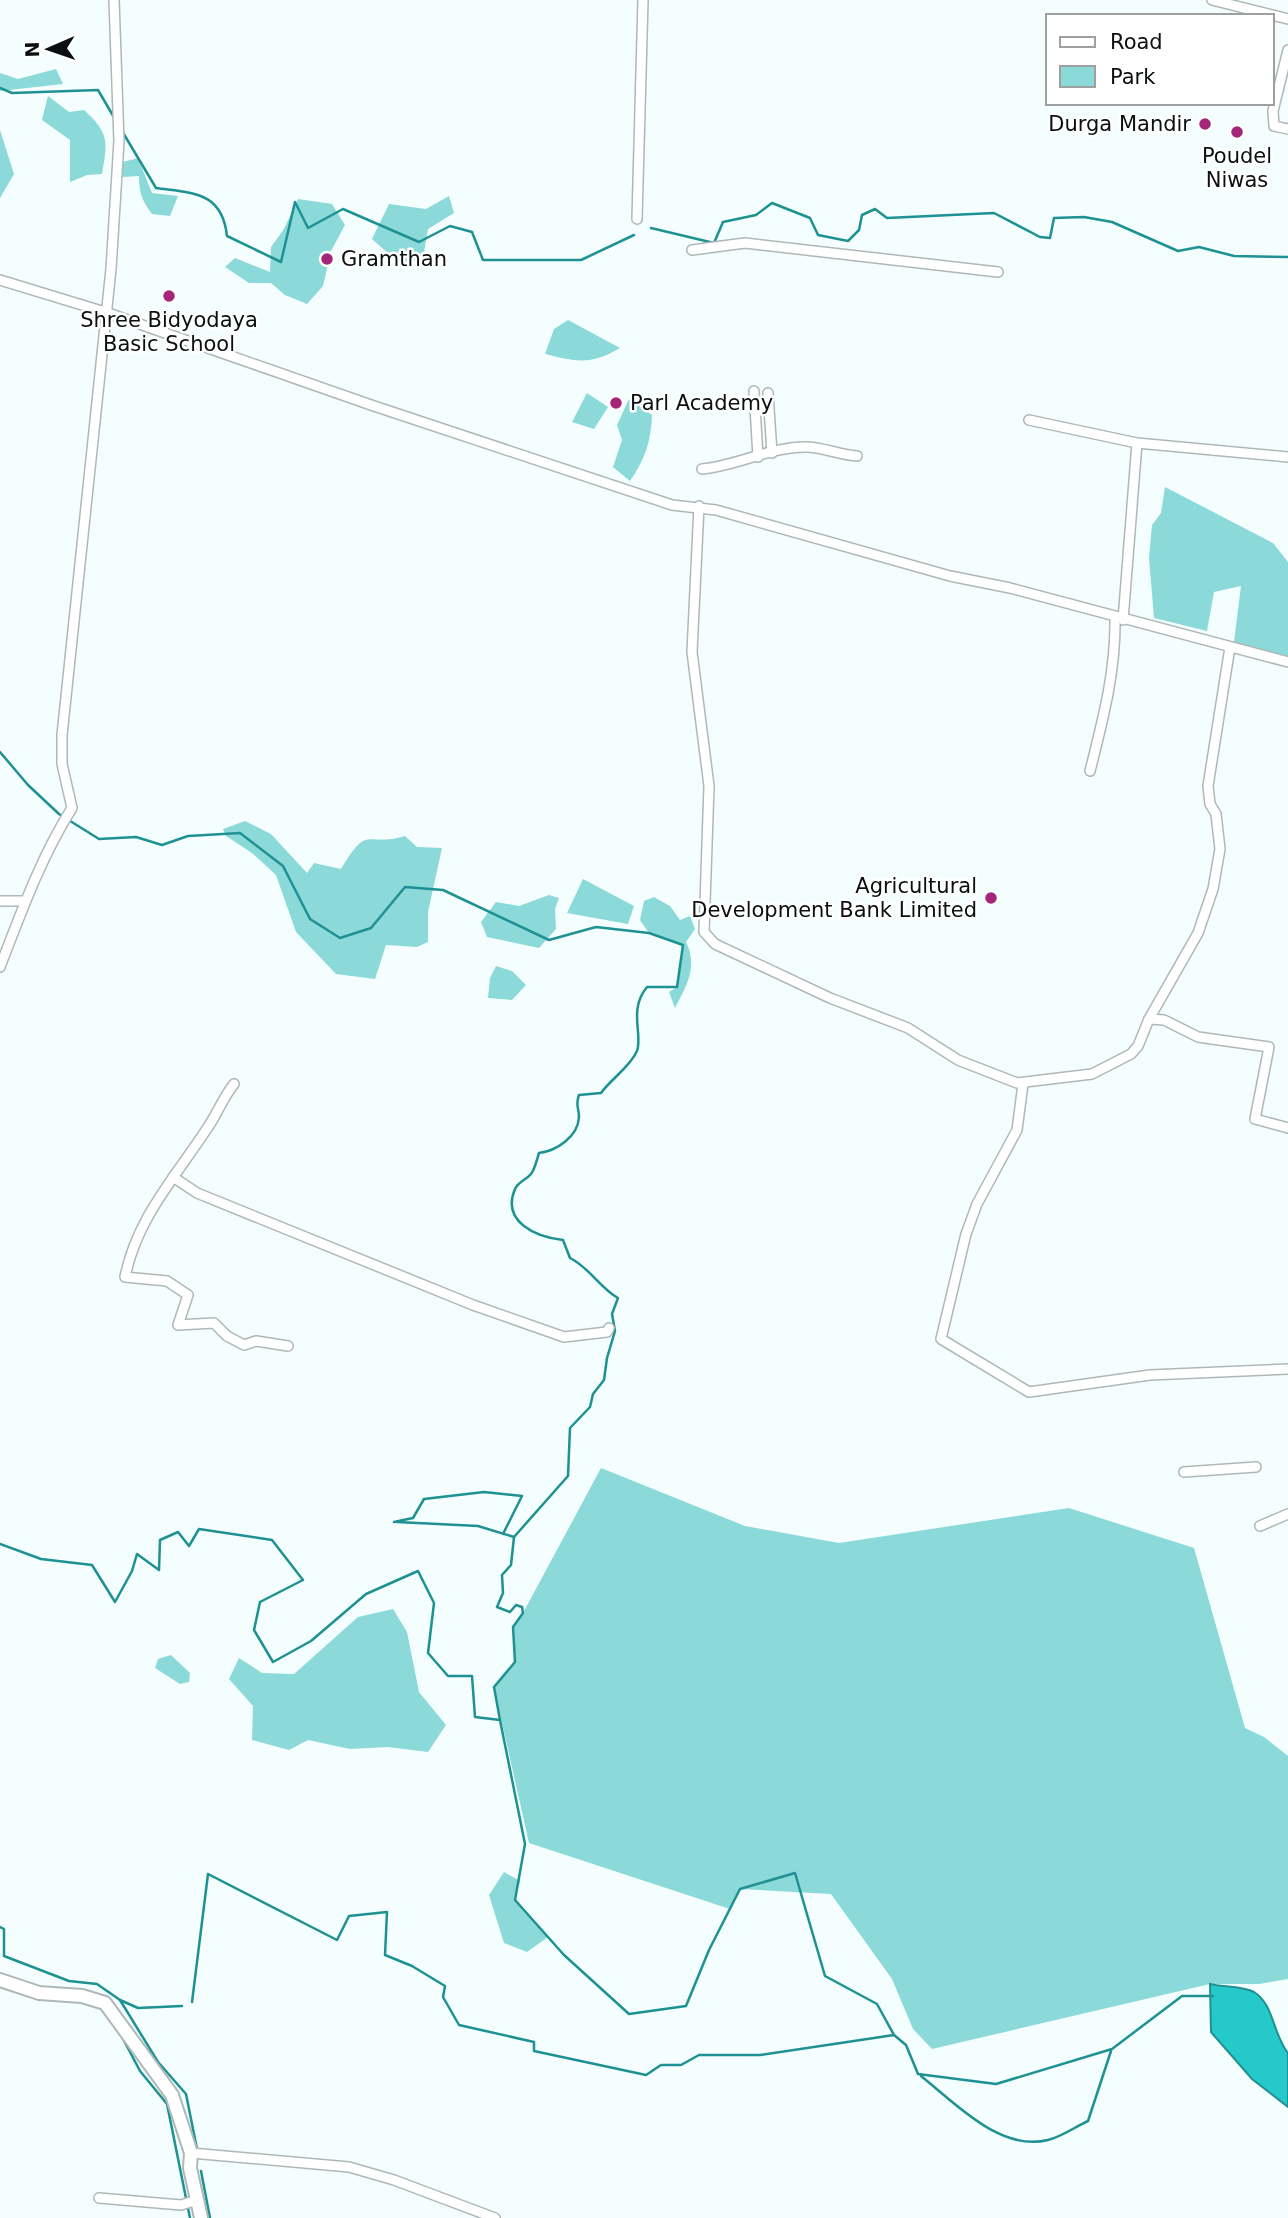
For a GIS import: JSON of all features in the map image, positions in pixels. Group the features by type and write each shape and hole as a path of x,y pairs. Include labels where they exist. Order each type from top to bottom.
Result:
{"street":[{"path":"0,967 25,901 58,830 72,808 62,764 62,735 111,269 119,141 114,0"},
{"path":"637,219 643,0"},
{"path":"1212,0 1268,14"},
{"path":"1288,50 1273,111 1274,126 1288,130"},
{"path":"692,250 745,243 999,272"},
{"path":"0,280 105,312 371,405 672,505 699,506 1288,662"},
{"path":"754,391 758,457"},
{"path":"768,393 772,453"},
{"path":"1029,420 1137,443 1288,457"},
{"path":"1090,771 1110,695 1116,654 1137,443"},
{"path":"702,468 723,467 772,453 809,447 857,456"},
{"path":"699,506 692,652 709,786 704,932 715,944 830,998 908,1028 970,1066 1023,1084 1092,1074 1131,1054 1191,948 1213,889 1220,838 1208,786 1230,647"},
{"path":"0,901 25,901"},
{"path":"1149,1019 1164,1020 1198,1037 1269,1047 1255,1119 1288,1128"},
{"path":"234,1084 221,1101 208,1128 154,1203 131,1248 125,1277 167,1281 188,1295 178,1325 214,1323 227,1336 244,1345 256,1341 288,1346"},
{"path":"1023,1084 1017,1130 977,1204 966,1234 941,1339 1029,1392 1150,1375 1288,1369"},
{"path":"173,1177 209,1198 473,1305 564,1337 607,1332 609,1328"},
{"path":"1184,1472 1256,1467"},
{"path":"1259,1526 1288,1514"},
{"path":"0,1980 39,1993 82,1996 106,2003 172,2095 191,2153 190,2168 201,2218"},
{"path":"191,2153 349,2167 394,2180 495,2218"},
{"path":"99,2198 181,2205 197,2200"}],"green space":[{"path":"56,69 63,84 0,91 0,73 18,79"},
{"path":"48,96 69,112 84,110 98,125 106,145 102,174 87,175 70,182 70,140 42,120"},
{"path":"0,130 14,174 0,198"},
{"path":"138,158 152,193 178,196 170,216 152,214 142,196 139,176 123,177 123,162"},
{"path":"449,196 454,213 428,229 423,258 399,263 372,239 389,204 426,209"},
{"path":"298,199 332,204 345,225 331,251 323,286 307,304 285,295 271,283 249,283 225,267 235,258 270,272 271,247 284,229"},
{"path":"568,320 620,348 601,357 584,360 545,354 554,329"},
{"path":"587,393 608,407 594,429 572,422"},
{"path":"629,399 652,415 646,450 630,481 613,467 622,440 617,425"},
{"path":"1165,487 1273,543 1288,562 1288,658 1234,642 1241,586 1214,592 1207,631 1154,618 1149,558 1152,525 1161,513"},
{"path":"245,821 271,834 307,873 314,863 341,869 357,846 368,839 405,836 417,847 442,848 428,912 428,942 417,947 386,945 375,979 336,974 296,932 276,875 252,853 226,836 223,829"},
{"path":"583,879 634,906 628,924 567,913"},
{"path":"549,895 559,898 555,909 556,929 539,948 487,937 481,922 496,902 519,906"},
{"path":"654,897 670,906 680,920 690,916 695,929 686,942 691,960 690,976 675,1008 669,992 677,987 683,946 649,933 640,920 644,901"},
{"path":"496,966 512,971 526,985 512,1000 488,998 490,978"},
{"path":"601,1468 745,1526 839,1543 1069,1508 1194,1548 1245,1728 1264,1737 1288,1756 1288,1979 1259,1984 1210,1984 932,2049 913,2029 892,1979 831,1894 741,1889 730,1909 529,1843 494,1687 515,1662 513,1627"},
{"path":"393,1609 407,1632 419,1692 446,1725 428,1752 388,1747 350,1749 308,1740 289,1750 252,1740 253,1706 229,1679 239,1658 262,1673 294,1674 358,1617"},
{"path":"171,1655 190,1673 189,1682 180,1684 155,1668 158,1659"},
{"path":"504,1872 520,1881 515,1901 548,1937 527,1952 504,1943 489,1895"}],"shaded area":[{"path":"1210,1984 1249,1990 1261,1997 1266,2004 1288,2053 1288,2107 1252,2079 1211,2032"}],"waterway":[{"path":"0,88 12,93 98,90 115,119"},
{"path":"122,131 156,188 182,191 212,202 224,221 227,236 281,262 295,202 308,228 343,209 419,242 450,226 472,232 483,260 581,260 634,235"},
{"path":"651,228 714,243 723,222 756,215 772,203 810,218 818,235 848,241 859,230 862,215 875,209 887,218 994,213 1040,237 1050,238 1054,218 1084,217 1112,222 1178,251 1199,247 1234,256 1288,257"},
{"path":"0,752 28,785 59,814 99,839 136,837 162,845 188,836 240,833 283,866 310,919 340,938 371,928 405,887 443,890 549,940 596,927 649,933 683,945 677,987 647,987 641,996 637,1013 638,1044 634,1057 601,1093 579,1095 579,1117 575,1131 559,1146 539,1153 532,1172 516,1187 512,1201 517,1219 524,1226 542,1235 563,1240 570,1258 618,1298 612,1314 615,1331 604,1380 593,1394 590,1407 570,1428 568,1476 514,1537 511,1565 502,1575 503,1593 497,1607 510,1612 516,1605 522,1607 523,1613 513,1627 515,1662 494,1687 500,1720"},
{"path":"394,1522 413,1518 424,1499 484,1492 522,1496 503,1534"},
{"path":"397,1522 478,1526 514,1537"},
{"path":"0,1544 41,1559 92,1565 115,1602 132,1571 137,1554 159,1570 160,1540 178,1532 189,1546 199,1529 272,1540 303,1580 260,1602 254,1630 273,1662 311,1641 366,1594 418,1571 434,1603 428,1653 448,1676 472,1676 475,1717 500,1720 525,1844 515,1900 564,1955 629,2014 686,2006 709,1950 740,1889 795,1873 825,1976 877,2004 894,2035 906,2045 918,2074 996,2084 1112,2049 1182,1996 1213,1996"},
{"path":"192,2002 208,1874 337,1940 349,1916 387,1912 385,1955 412,1966 445,1986 443,1997 459,2025 534,2042 534,2051 646,2075 661,2065 681,2065 699,2055 760,2055 894,2035"},
{"path":"0,1927 4,1929 4,1956 69,1981 97,1984 120,2000 158,2062 186,2094 197,2149"},
{"path":"120,2000 138,2008 182,2006"},
{"path":"120,2033 140,2071 167,2104 190,2218"},
{"path":"921,2076 979,2123 996,2132 1030,2142 1048,2140 1088,2121 1111,2051"},
{"path":"201,2171 210,2218"}],"place":[{"name":"Durga Mandir","path":"1205,124"},
{"name":"Poudel Niwas","path":"1237,132"},
{"name":"Gramthan","path":"327,259"},
{"name":"Shree Bidyodaya Basic School","path":"169,296"},
{"name":"Parl Academy","path":"616,403"},
{"name":"Agricultural Development Bank Limited","path":"991,898"}]}
